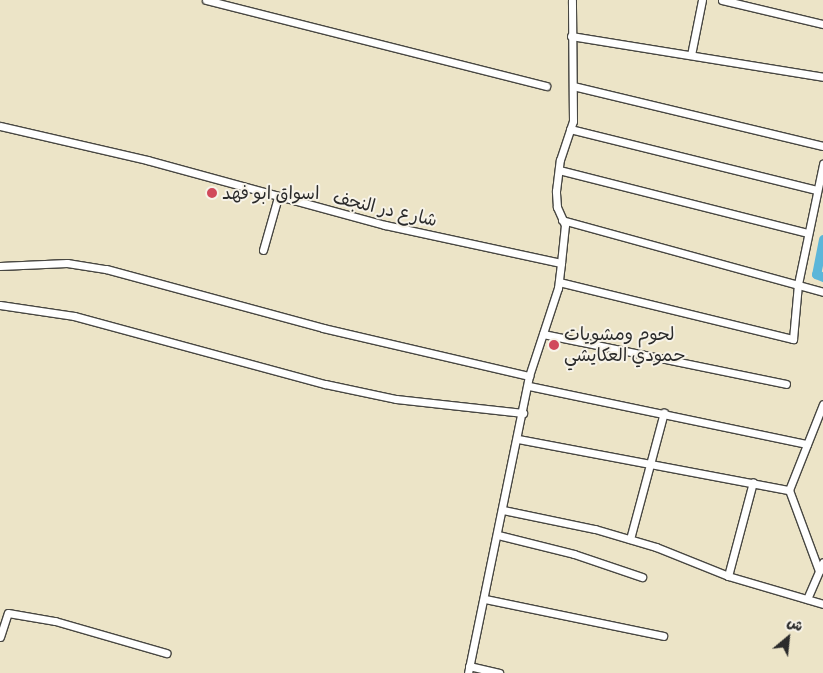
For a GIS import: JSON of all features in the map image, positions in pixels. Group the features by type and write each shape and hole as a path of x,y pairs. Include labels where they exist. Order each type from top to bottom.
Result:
{"street":[{"path":"206,0 546,86"},
{"path":"499,673 469,670 529,386 529,376 559,282 565,225 557,207 559,170 573,120 572,0"},
{"path":"691,55 702,0"},
{"path":"722,0 823,24"},
{"path":"571,36 823,77"},
{"path":"574,86 823,146"},
{"name":"شارع در النجف","path":"0,126 147,160 385,226 561,263"},
{"path":"570,129 817,190"},
{"path":"559,282 793,339 798,284 823,164"},
{"path":"559,170 808,233"},
{"path":"263,250 278,197"},
{"path":"562,220 823,292"},
{"path":"0,266 45,262 85,265 323,328 529,376"},
{"path":"0,305 74,316 325,384 396,399 523,414"},
{"path":"543,334 786,384"},
{"path":"529,386 664,412 807,444"},
{"path":"819,571 789,490 823,404"},
{"path":"630,539 652,463 664,412"},
{"path":"518,439 789,490"},
{"path":"728,576 753,482"},
{"path":"503,510 630,539 700,562 728,576 823,604"},
{"path":"498,535 574,554 642,577"},
{"path":"807,599 823,562"},
{"path":"485,598 663,636"},
{"path":"0,637 8,613 55,621 166,653"}],"waterway":[{"path":"823,239 816,274 823,277"}],"place":[{"name":"اسواق ابو فهد","path":"212,193"},
{"name":"لحوم ومشويات حمودي العكايشي","path":"554,345"}]}
